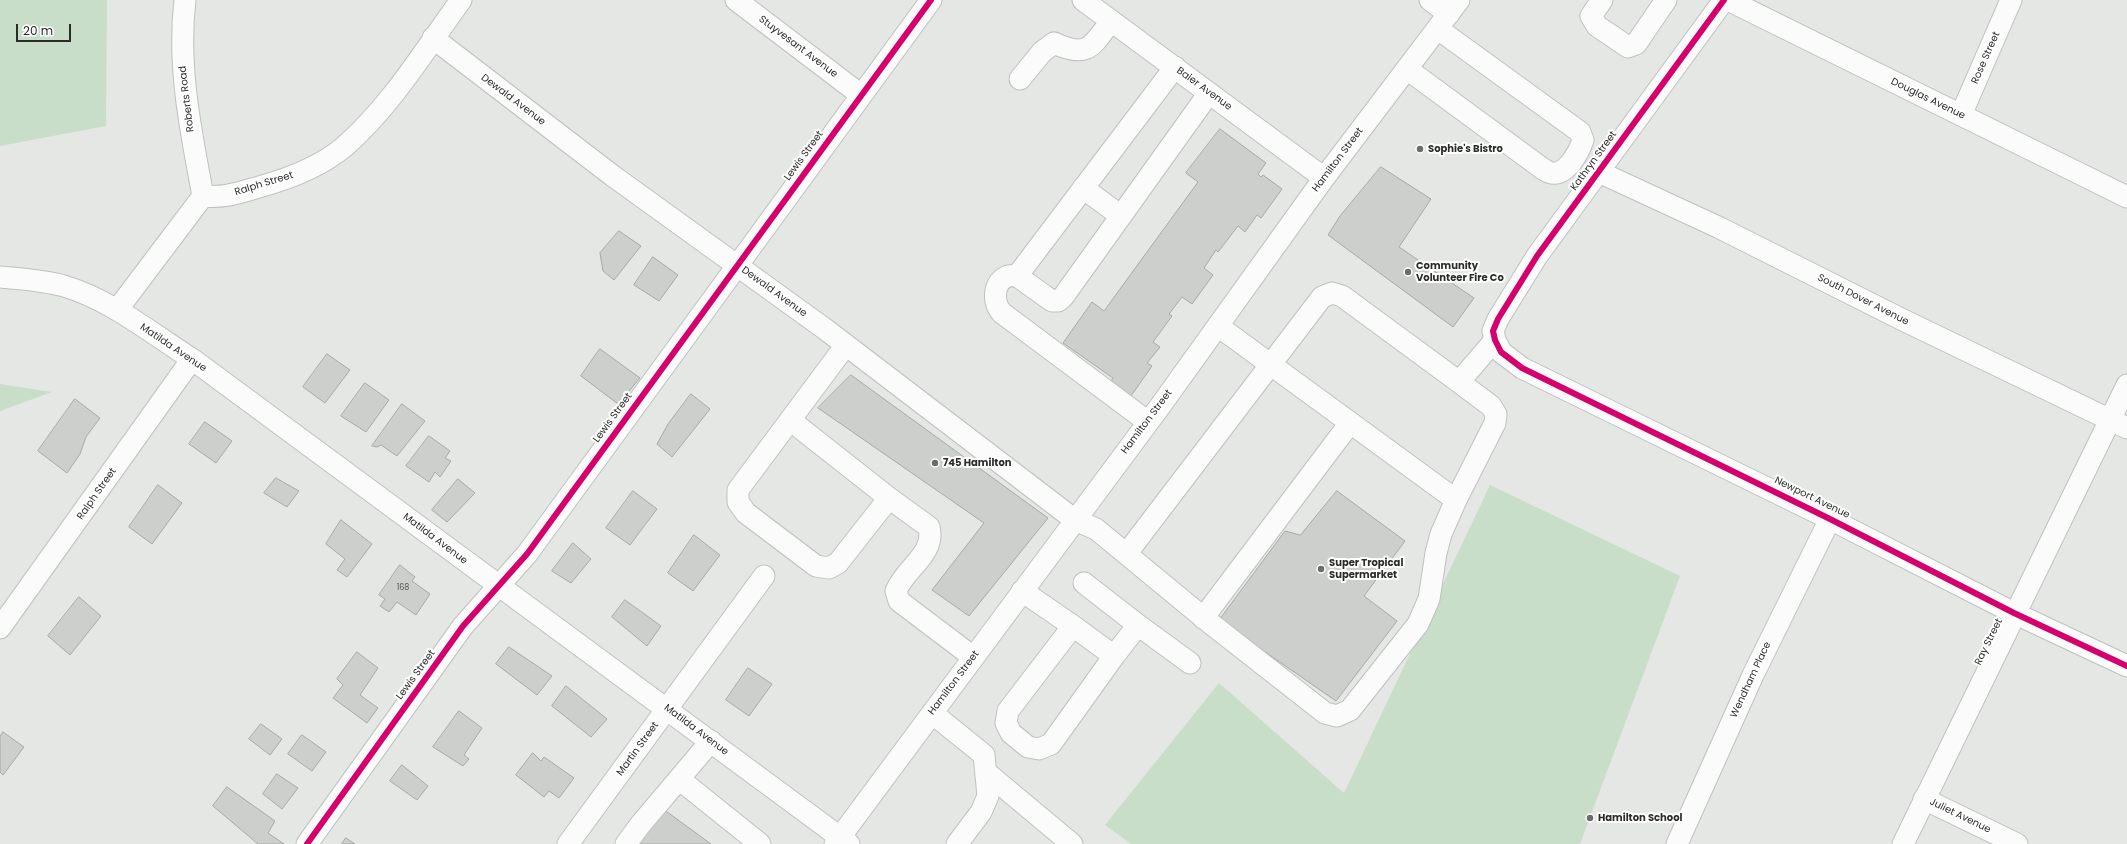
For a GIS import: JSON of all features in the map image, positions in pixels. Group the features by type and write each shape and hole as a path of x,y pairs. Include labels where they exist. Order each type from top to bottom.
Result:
{"street":[{"name":"Roberts Road","path":"185,0 183,62 189,118 203,196"},
{"name":"Ralph Street","path":"203,196 221,198 283,181 311,168 343,148 385,107 461,0"},
{"name":"Stuyvesant Avenue","path":"736,0 861,95"},
{"name":"Lewis Street","path":"307,844 463,626 527,554 931,0"},
{"name":"Baier Avenue","path":"1083,0 1324,178"},
{"path":"1407,69 1543,169 1552,173 1564,170 1580,149 1583,140 1580,132 1448,14 1430,0"},
{"path":"1602,0 1591,16 1598,26 1628,47 1636,44 1666,0"},
{"name":"Kathryn Street","path":"1495,340 1494,331 1502,312 1537,256 1724,0"},
{"name":"Douglas Avenue","path":"1728,0 2127,197"},
{"name":"Rose Street","path":"1961,115 2011,0"},
{"name":"Hamilton Street","path":"841,842 932,713 1148,422 1324,178 1448,14"},
{"path":"1020,79 1048,46 1054,42 1065,48 1082,51 1091,47 1111,21"},
{"name":"Dewald Avenue","path":"433,38 613,176 846,345 1075,520 1096,529 1203,618 1325,713 1337,716 1350,710 1418,624 1429,599 1436,554 1441,534 1456,500 1495,423 1496,414 1491,406 1459,382"},
{"path":"1017,276 1175,67"},
{"path":"1148,422 997,308 995,294 998,284 1004,277 1011,275 1017,276 1050,299 1058,301 1063,297 1209,93"},
{"name":"South Dover Avenue","path":"1599,172 1720,228 1901,319 2118,424"},
{"path":"1083,188 1121,216"},
{"path":"117,310 203,196"},
{"name":"Matilda Avenue","path":"0,277 64,286 106,303 192,360 711,741 841,842"},
{"path":"1127,554 1322,297 1332,293 1342,296 1459,382 1495,340"},
{"path":"1218,326 1456,500"},
{"name":"Newport Avenue","path":"1495,340 1501,352 1522,368 1830,519 2014,613 2127,666"},
{"path":"846,345 738,490 738,502 746,514 816,566 829,568 838,563 890,498"},
{"name":"Ralph Street","path":"0,628 192,360"},
{"name":"Ray Street","path":"1903,844 2014,613 2118,424 2127,385"},
{"path":"790,420 929,527 932,538 927,549 900,582 896,592 900,601 973,657"},
{"path":"1203,618 1350,423"},
{"name":"Wendham Place","path":"1678,844 1753,675 1830,519"},
{"name":"Martin Street","path":"568,844 764,576"},
{"path":"1084,583 1190,663"},
{"path":"1022,591 1114,656"},
{"path":"1073,626 1008,711 1006,723 1011,733 1028,747 1039,749 1051,744 1138,624"},
{"path":"932,713 984,755 988,796 981,812 957,844"},
{"path":"626,844 711,741"},
{"path":"987,774 1072,844"},
{"path":"679,779 760,844"},
{"name":"Juliet Avenue","path":"1924,799 2017,844"}],"green space":[{"path":"0,0 107,0 106,126 0,146"},
{"path":"0,384 52,392 0,411"},
{"path":"1490,485 1680,576 1580,844 1131,844 1105,825 1219,683 1344,793"}],"building":[{"path":"1220,129 1266,163 1258,174 1261,177 1263,175 1282,189 1261,218 1257,215 1245,232 1238,226 1218,252 1216,250 1204,268 1213,275 1192,304 1182,297 1169,314 1172,316 1153,342 1160,347 1147,363 1152,366 1131,396 1111,381 1113,378 1063,343 1092,302 1104,311 1198,182 1186,173"},
{"name":"Community Volunteer Fire Co","path":"1381,167 1431,199 1399,247 1474,298 1453,327 1328,235 1340,216"},
{"path":"619,231 641,246 614,280 603,271 600,253"},
{"path":"653,257 678,275 659,301 634,285"},
{"path":"600,349 640,378 618,404 581,376"},
{"path":"327,354 350,370 325,403 303,387"},
{"name":"745 Hamilton","path":"851,375 1048,518 969,616 932,590 984,523 818,408"},
{"path":"365,383 389,400 366,432 341,416"},
{"path":"691,394 710,409 672,457 657,444 668,424"},
{"path":"75,399 100,418 86,437 80,454 67,473 38,451"},
{"path":"402,404 425,421 397,456 381,445 377,447 372,446"},
{"path":"205,422 232,441 216,463 189,444"},
{"path":"429,436 450,451 445,458 451,461 440,477 435,472 429,482 406,466"},
{"path":"276,478 299,491 287,507 264,493"},
{"path":"458,479 475,493 447,522 432,510"},
{"path":"158,485 182,503 152,544 129,527"},
{"path":"633,491 657,509 630,545 606,528"},
{"name":"Super Tropical Supermarket","path":"1337,491 1405,541 1364,596 1397,621 1336,701 1219,620 1285,531 1300,535"},
{"path":"341,520 372,544 347,577 337,570 345,559 326,544"},
{"path":"694,535 720,555 693,591 668,573"},
{"path":"573,543 591,559 571,583 552,571"},
{"path":"400,565 415,577 412,581 430,594 416,615 397,602 389,612 380,606 385,599 379,595"},
{"path":"79,597 101,616 70,655 48,636"},
{"path":"625,600 661,626 647,646 612,617"},
{"path":"509,647 552,676 537,695 496,664"},
{"path":"357,652 378,668 360,695 378,708 367,723 333,698 343,685 337,679"},
{"path":"748,668 772,684 749,716 726,700"},
{"path":"566,686 607,719 591,737 552,706"},
{"path":"459,711 482,728 464,755 469,759 463,766 433,747"},
{"path":"261,724 282,739 270,755 249,739"},
{"path":"3,732 24,747 3,775 0,772 0,737"},
{"path":"302,735 326,752 312,771 288,754"},
{"path":"533,753 541,761 544,757 574,778 559,798 549,791 544,797 516,775"},
{"path":"402,765 428,786 417,800 390,781"},
{"path":"277,774 298,788 282,809 263,794"},
{"path":"227,787 275,821 268,833 284,844 258,844 213,806"},
{"path":"663,809 711,844 637,844"},
{"path":"346,838 355,844 342,844"}],"cycle path":[{"path":"307,844 463,626 527,554 931,0"},
{"path":"1724,0 1537,256 1498,319 1493,331 1495,340 1501,352 1522,368 1830,519 2014,613 2127,666"}],"place":[{"name":"Sophie's Bistro","path":"1420,149"},
{"name":"Community Volunteer Fire Co","path":"1408,272"},
{"name":"745 Hamilton","path":"935,463"},
{"name":"Super Tropical Supermarket","path":"1321,569"},
{"name":"Hamilton School","path":"1590,818"}]}
